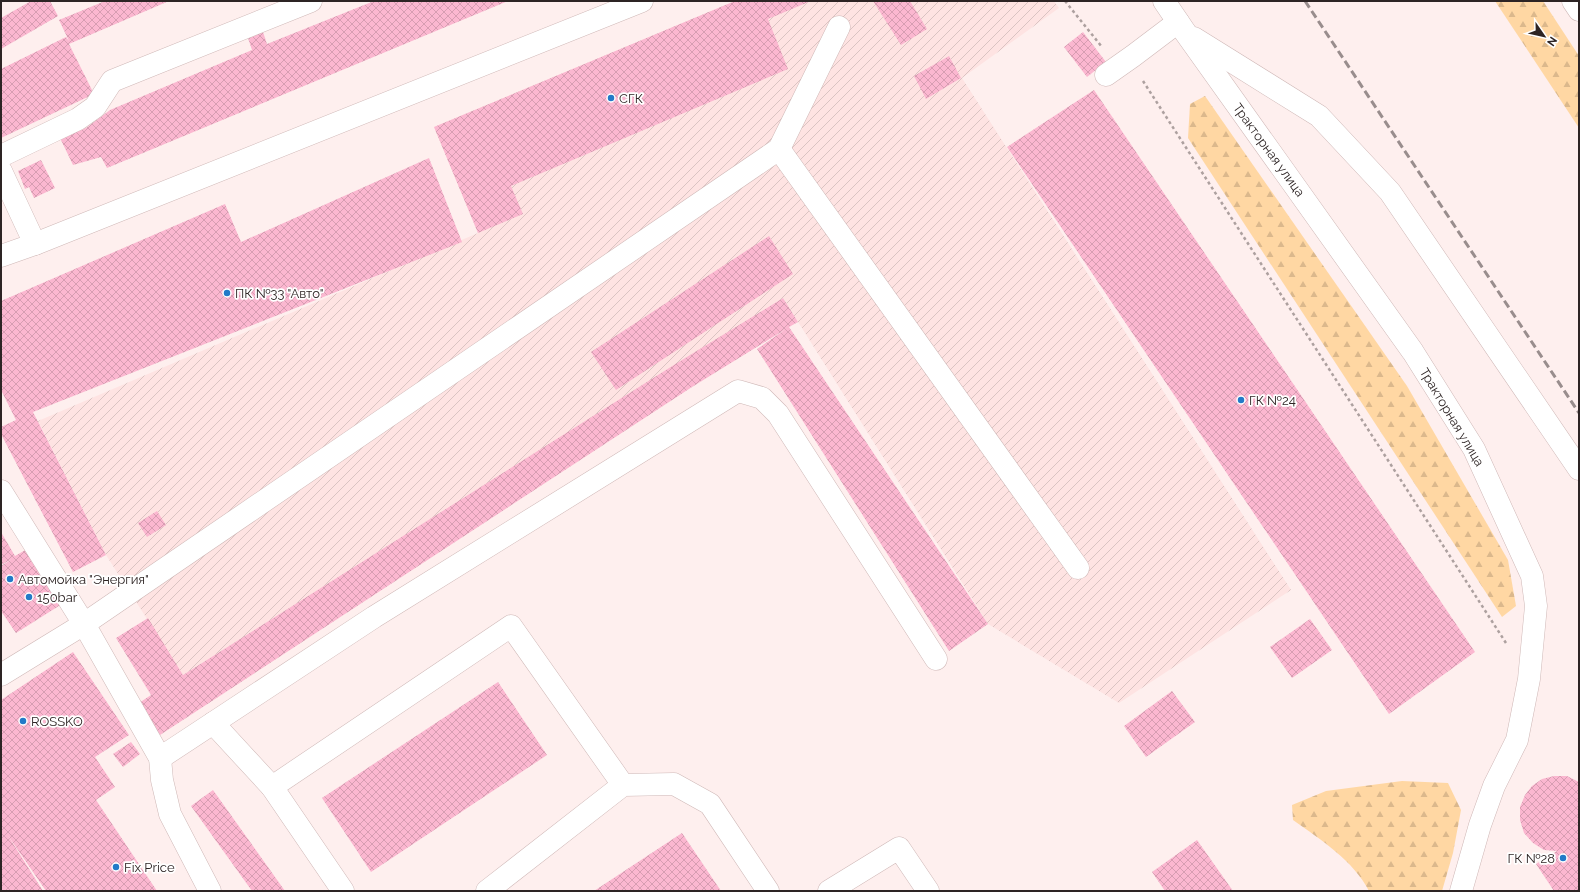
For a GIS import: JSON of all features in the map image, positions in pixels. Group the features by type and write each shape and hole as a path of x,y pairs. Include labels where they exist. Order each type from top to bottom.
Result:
{"street":[{"path":"1,156 78,119 96,107 112,81 312,1"},
{"path":"1,256 35,244 642,1"},
{"name":"Тракторная улица","path":"1164,1 1417,359 1474,449 1532,576 1536,606 1529,679 1518,740 1494,786 1480,825 1461,891"},
{"path":"1573,1 1579,10"},
{"path":"1,675 84,624 779,149 839,27"},
{"path":"1117,67 1182,27 1319,116 1390,192 1579,469"},
{"path":"779,149 1078,568"},
{"path":"1,171 35,244"},
{"path":"160,758 374,617 738,391 762,398 778,414 936,659"},
{"path":"2,496 84,624 160,758 162,780 170,814 210,891"},
{"path":"272,787 511,626 623,785"},
{"path":"213,723 272,787 343,891"},
{"path":"487,891 623,785 674,784 710,804 768,891"},
{"path":"829,891 899,848 928,891"}],"path":[{"path":"1065,1 1117,67 1508,646"}],"shaded area":[{"name":"СГК","path":"735,1 1054,1 1059,8 962,78 1291,590 1119,703 988,624 783,298 183,675 106,555 38,421 478,233 434,127"}],"green space":[{"path":"1495,1 1543,1 1579,56 1579,128"},
{"path":"1205,96 1407,386 1508,560 1516,606 1502,617 1188,138 1190,104"},
{"path":"1402,781 1448,783 1461,810 1453,853 1442,891 1369,891 1354,870 1336,851 1293,820 1292,805 1326,791"}],"building":[{"path":"31,1 50,1 58,16 1,49 1,18"},
{"path":"105,1 169,1 69,44 94,94 1,138 1,69 66,37 69,41 59,20"},
{"path":"374,1 508,1 107,168 101,157 73,165 60,138 86,128 110,110 252,50 248,38 263,32 267,44"},
{"name":"СГК","path":"735,1 811,1 768,19 788,69 511,186 523,214 478,233 434,127"},
{"path":"873,1 910,1 927,29 901,45"},
{"path":"1083,32 1106,62 1087,77 1064,47"},
{"path":"949,56 961,78 926,99 914,76"},
{"name":"ГК №24","path":"1094,90 1475,652 1389,714 1007,147"},
{"name":"ПК №33 \"Авто\"","path":"429,158 462,242 33,412 106,555 73,572 1,434 1,427 16,420 1,390 1,301 225,204 241,242"},
{"path":"41,160 55,188 34,198 29,187 25,189 18,171"},
{"path":"769,236 793,274 616,390 591,352"},
{"path":"783,298 798,322 789,327 988,624 949,651 757,349 786,329 692,387 160,735 139,703 151,695 116,638 148,618 183,675 677,363"},
{"path":"157,511 166,525 147,537 138,523"},
{"name":"150bar","path":"1,532 15,556 27,549 62,604 16,633 1,611 1,566 12,559 1,565"},
{"path":"1310,619 1332,650 1292,678 1270,647"},
{"path":"73,652 129,735 95,757 115,787 96,800 157,891 46,891 7,834 43,891 1,891 1,700"},
{"path":"498,682 547,755 371,872 322,798"},
{"path":"1172,691 1195,722 1146,757 1124,726"},
{"path":"131,742 140,754 123,767 113,754"},
{"path":"1554,776 1567,776 1579,782 1579,891 1554,891 1536,864 1557,851 1544,850 1533,843 1524,833 1520,820 1520,807 1525,795 1532,786 1542,779"},
{"path":"213,790 285,891 252,891 191,806"},
{"path":"682,833 721,891 594,891"},
{"path":"1197,840 1233,891 1165,891 1152,872"}],"railway":[{"path":"1305,1 1579,413"}],"place":[{"name":"СГК","path":"611,98"},
{"name":"ПК №33 \"Авто\"","path":"227,293"},
{"name":"ГК №24","path":"1241,400"},
{"name":"Автомойка \"Энергия\"","path":"10,579"},
{"name":"150bar","path":"29,597"},
{"name":"ROSSKO","path":"23,721"},
{"name":"ГК №28","path":"1563,858"},
{"name":"Fix Price","path":"116,867"}]}
